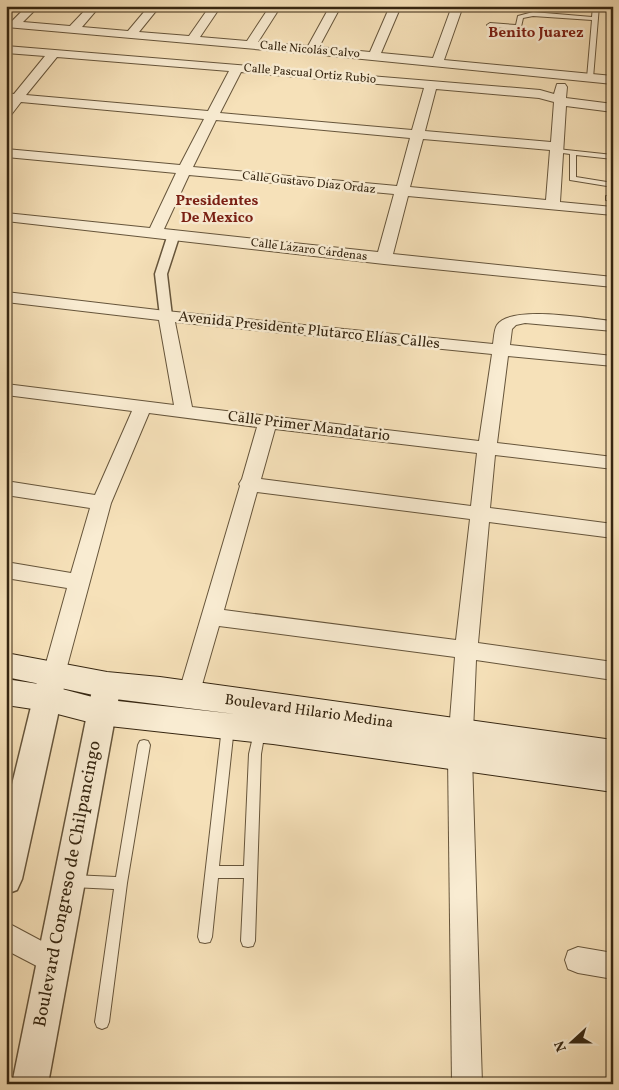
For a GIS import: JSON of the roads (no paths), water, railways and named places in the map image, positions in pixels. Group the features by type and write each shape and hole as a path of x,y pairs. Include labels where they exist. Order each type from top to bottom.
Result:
{"main road":[{"name":"Boulevard Hilario Medina","path":"6,665 50,686 228,726 461,745 613,754"},
{"name":"Boulevard Hilario Medina","path":"6,692 50,686"},
{"name":"Boulevard Hilario Medina","path":"103,698 189,695 461,745 613,778"}],"street":[{"path":"10,24 34,6"},
{"path":"74,29 95,6"},
{"path":"132,33 156,6"},
{"path":"193,39 216,6"},
{"path":"251,44 276,6"},
{"path":"312,50 336,6"},
{"path":"374,56 396,6"},
{"path":"437,63 458,6"},
{"path":"602,6 613,7"},
{"name":"Calle Nicolás Calvo","path":"10,24 251,44 613,80"},
{"name":"Calle Pascual Ortiz Rubio","path":"6,48 540,94 580,105 613,108"},
{"path":"6,112 12,97 54,53"},
{"path":"155,232 184,170 237,68"},
{"path":"553,205 562,75"},
{"path":"384,259 431,85"},
{"path":"12,97 418,134 557,149"},
{"name":"Calle Gustavo Díaz Ordaz","path":"6,153 553,205 611,203"},
{"name":"Calle Lázaro Cárdenas","path":"6,217 174,234 384,259 613,282"},
{"path":"174,234 162,274 166,316 184,412"},
{"name":"Avenida Presidente Plutarco Elías Calles","path":"6,297 166,316 613,361"},
{"path":"467,1084 461,745 466,650 480,514 487,448 504,328 511,321 525,318 613,326"},
{"name":"Calle Primer Mandatario","path":"6,389 613,463"},
{"path":"6,879 14,808 78,582 101,503 143,407"},
{"path":"189,695 248,484 268,422"},
{"path":"248,484 613,532"},
{"path":"6,488 101,503"},
{"path":"6,570 78,582"},
{"path":"210,617 613,671"},
{"name":"Boulevard Congreso de Chilpancingo","path":"30,1084 103,698"},
{"path":"6,935 54,962"},
{"path":"578,960 613,966"}],"lane":[{"path":"532,14 534,6"},
{"path":"590,78 596,6"},
{"path":"490,25 518,27 520,17 532,14 595,20"},
{"path":"557,149 613,156"},
{"path":"573,152 572,179 613,185"},
{"path":"205,937 228,726"},
{"path":"248,942 255,754 260,730"},
{"path":"102,1022 121,884 144,745"},
{"path":"212,872 251,872"},
{"path":"69,881 121,884"}],"district":[{"name":"Benito Juarez","path":"536,33"},
{"name":"Presidentes De Mexico","path":"217,210"}]}
